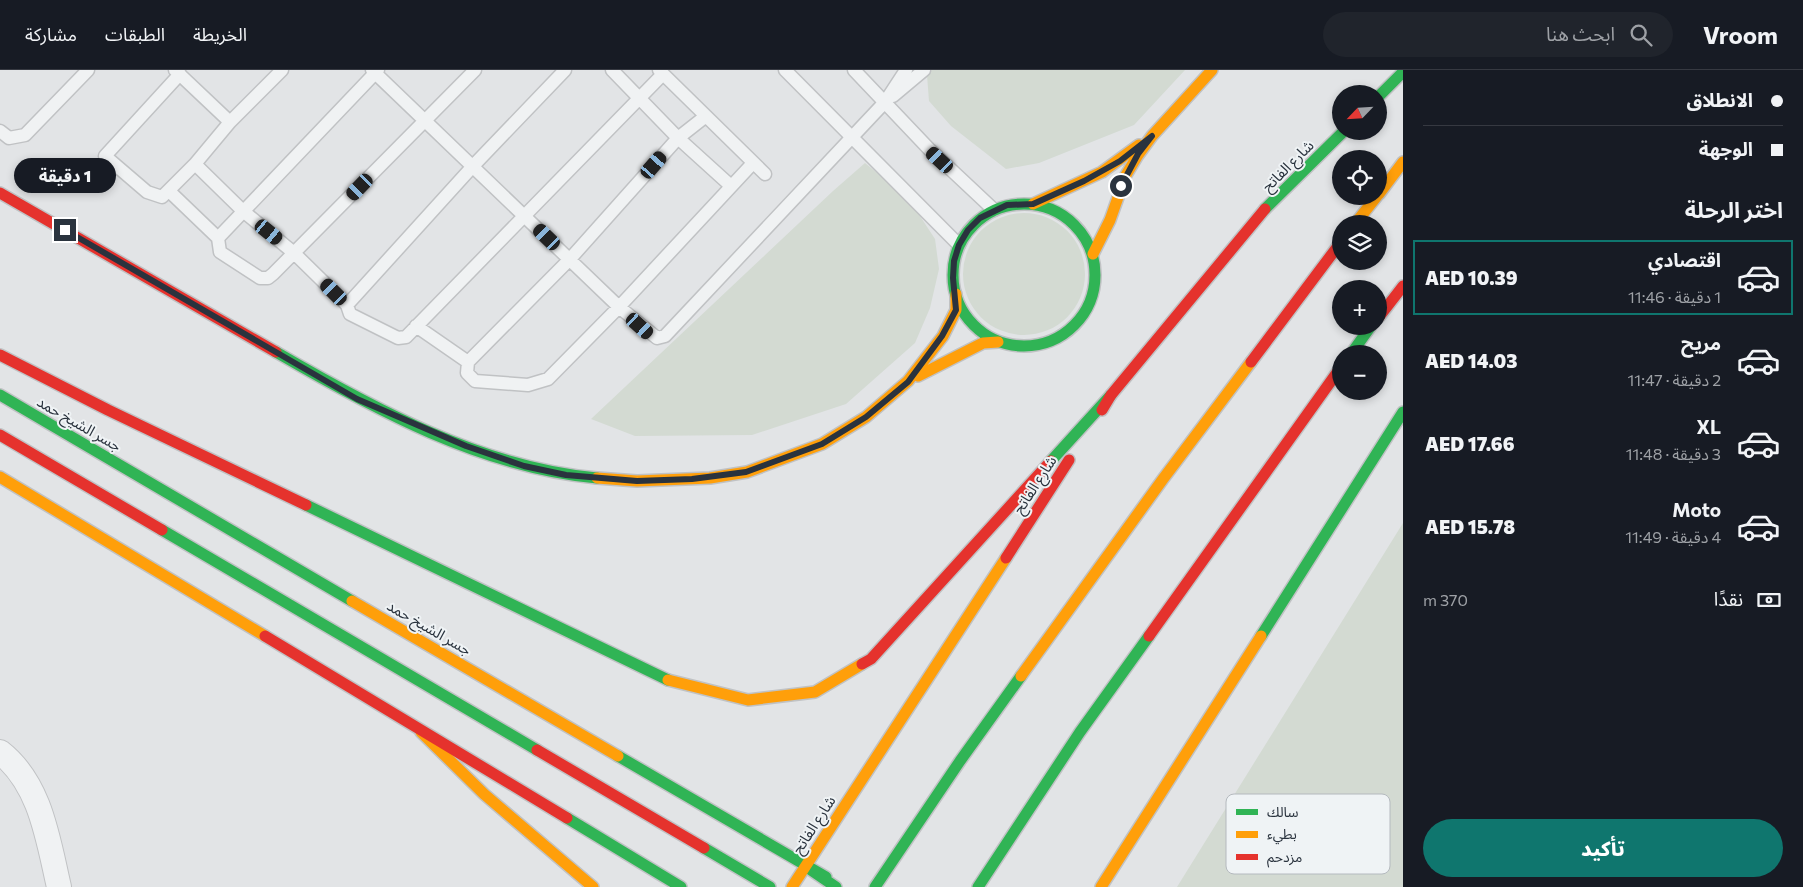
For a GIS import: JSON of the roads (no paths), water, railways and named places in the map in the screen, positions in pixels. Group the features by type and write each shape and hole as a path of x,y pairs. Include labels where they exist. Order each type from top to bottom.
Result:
{"main road":[{"path":"1093,254 1110,220 1126,176 1152,136 1212,70"},
{"path":"1388,87 1403,72"},
{"path":"1033,204 1102,172 1152,136"},
{"name":"شارع الفاتح","path":"792,887 1111,395 1265,209 1335,140"},
{"path":"1387,183 1403,162"},
{"path":"0,193 357,399 433,433 524,466 566,475 637,481 692,479 746,472 822,444 866,417 908,382 926,359 956,310 953,278 954,261 959,245 968,230 980,218 994,210 1020,203 1053,209 1071,220 1084,236 1093,254 1096,274 1094,294 1086,313 1073,328 1056,340 1037,346 1017,346 998,342 983,343 908,382"},
{"path":"1362,215 1370,205"},
{"path":"874,887 960,762 1163,479 1332,254"},
{"path":"1387,307 1403,286"},
{"path":"956,294 969,319 979,330 998,342"},
{"path":"0,355 108,410 671,681 748,700 815,692 871,659 1111,395"},
{"path":"978,887 1080,732 1332,380"},
{"name":"جسر الشيخ حمد","path":"0,395 842,887"},
{"path":"1102,887 1403,412"},
{"path":"0,435 770,887"},
{"path":"0,477 420,732 681,887"},
{"path":"420,732 484,794 593,887"},
{"path":"805,866 836,887"}],"street":[{"path":"0,752 18,770 38,806 45,827 59,887"}],"lane":[{"path":"0,131 9,138 25,135 88,70"},
{"path":"230,122 177,72 105,156 147,192 162,197 195,164 230,122 282,70"},
{"path":"169,191 218,238 220,252 260,278 268,278 475,70"},
{"path":"347,305 473,166 565,70"},
{"path":"612,70 678,138 731,186"},
{"path":"785,70 959,245"},
{"path":"854,70 929,149 994,210"},
{"path":"885,102 906,70"},
{"path":"218,238 375,71 619,307 657,338 665,336 885,102 924,70"},
{"path":"195,164 243,211 294,253 347,305 350,314 398,338 406,336 416,326 640,98 661,72 765,174"},
{"path":"706,116 678,138 570,259 468,362 467,373 476,381 528,385 541,383 548,378 619,307 754,163"},
{"path":"416,326 468,362"}]}
